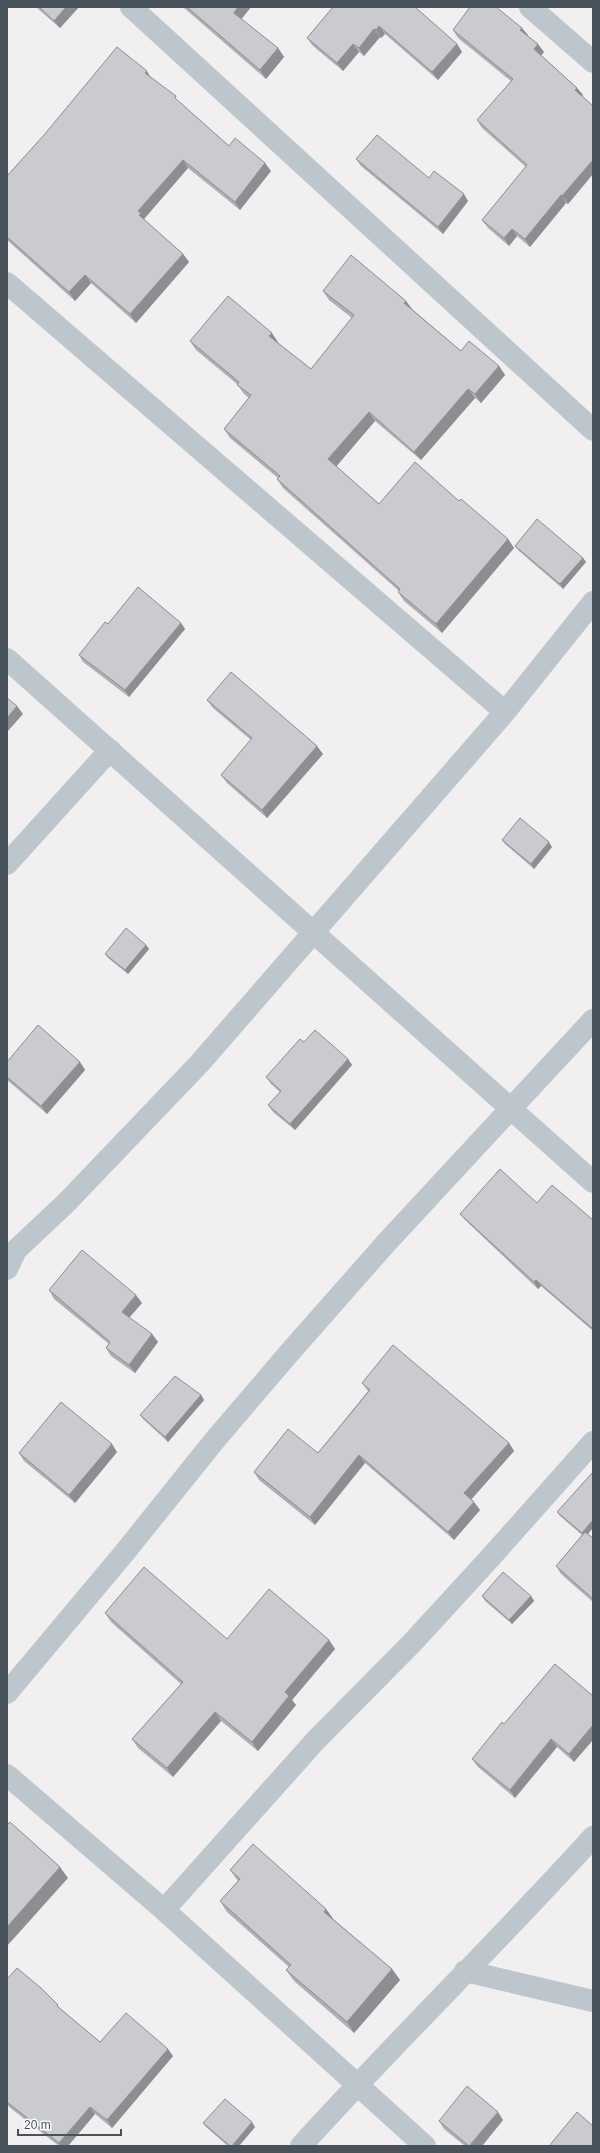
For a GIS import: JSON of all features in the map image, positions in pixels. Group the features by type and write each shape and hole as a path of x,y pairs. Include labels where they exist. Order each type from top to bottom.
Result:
{"street":[{"path":"131,7 593,430"},
{"path":"530,7 593,62"},
{"path":"7,282 506,712"},
{"path":"7,1269 16,1250 66,1203 199,1064 506,712 593,602"},
{"path":"7,659 513,1108 593,1182"},
{"path":"7,864 110,750"},
{"path":"7,1692 125,1552 214,1441 290,1352 387,1242 513,1108 593,1020"},
{"path":"164,1910 316,1740 412,1643 593,1442"},
{"path":"7,1775 164,1910 425,2146"},
{"path":"301,2146 356,2085 593,1837"},
{"path":"466,1971 593,2001"}],"building":[{"path":"39,7 66,7 54,21"},
{"path":"187,7 238,7 234,13 278,48 260,70"},
{"path":"333,7 415,7 457,44 432,72 379,26 376,30 374,29 359,48 353,44 337,63 307,38"},
{"path":"470,7 496,7 522,28 520,30 538,44 534,49 577,88 575,90 593,106 593,160 562,196 561,195 525,239 512,229 504,238 482,220 527,165 477,120 513,79 453,30"},
{"path":"117,47 147,71 145,73 176,96 175,98 229,146 235,138 265,163 235,202 183,160 138,211 141,213 139,215 183,254 130,314 85,275 69,292 7,237 7,176 44,135"},
{"path":"377,135 429,178 434,171 464,194 438,227 356,159"},
{"path":"351,255 406,301 404,303 461,351 469,341 499,366 475,394 468,389 414,452 369,412 328,459 379,504 415,462 459,501 461,499 508,539 436,624 398,592 400,589 277,479 280,476 224,429 251,395 237,385 239,382 190,341 228,296 272,333 269,336 311,369 354,315 323,291"},
{"path":"537,519 583,558 560,584 515,546"},
{"path":"138,587 181,623 125,690 79,655 105,622 108,624"},
{"path":"231,672 317,746 262,810 221,775 252,738 207,700"},
{"path":"7,698 17,706 7,718"},
{"path":"520,818 549,842 531,864 502,840"},
{"path":"126,928 146,945 125,970 105,954"},
{"path":"38,1025 80,1062 41,1106 7,1077 7,1062"},
{"path":"315,1030 348,1059 290,1124 268,1105 281,1091 266,1077 300,1039 304,1042"},
{"path":"500,1169 537,1203 552,1185 593,1220 593,1329 536,1280 534,1282 460,1214"},
{"path":"82,1250 136,1295 122,1312 152,1334 129,1365 106,1348 110,1342 49,1290"},
{"path":"393,1345 509,1443 464,1493 474,1502 448,1532 359,1455 310,1517 254,1472 288,1429 318,1453 370,1390 362,1383"},
{"path":"175,1376 201,1395 165,1437 140,1415"},
{"path":"61,1402 112,1444 69,1495 19,1453"},
{"path":"593,1472 593,1520 582,1533 557,1512"},
{"path":"585,1532 593,1538 593,1599 556,1566"},
{"path":"144,1567 227,1639 269,1589 329,1640 285,1692 289,1696 252,1742 215,1712 167,1768 132,1739 183,1682 105,1613"},
{"path":"503,1572 531,1596 509,1620 482,1596"},
{"path":"555,1664 593,1696 593,1725 569,1754 551,1739 510,1790 472,1759 502,1722 504,1724"},
{"path":"10,1822 60,1867 7,1927 7,1825"},
{"path":"253,1844 326,1909 324,1912 392,1969 347,2022 286,1970 291,1965 220,1901 240,1879 230,1870"},
{"path":"17,1968 41,1988 58,2005 57,2006 100,2042 126,2013 168,2049 107,2120 90,2107 59,2143 7,2102 7,1979"},
{"path":"467,2086 498,2112 469,2146 439,2121"},
{"path":"225,2099 252,2122 232,2146 230,2146 203,2123"},
{"path":"577,2112 593,2126 593,2146 549,2146"}]}
